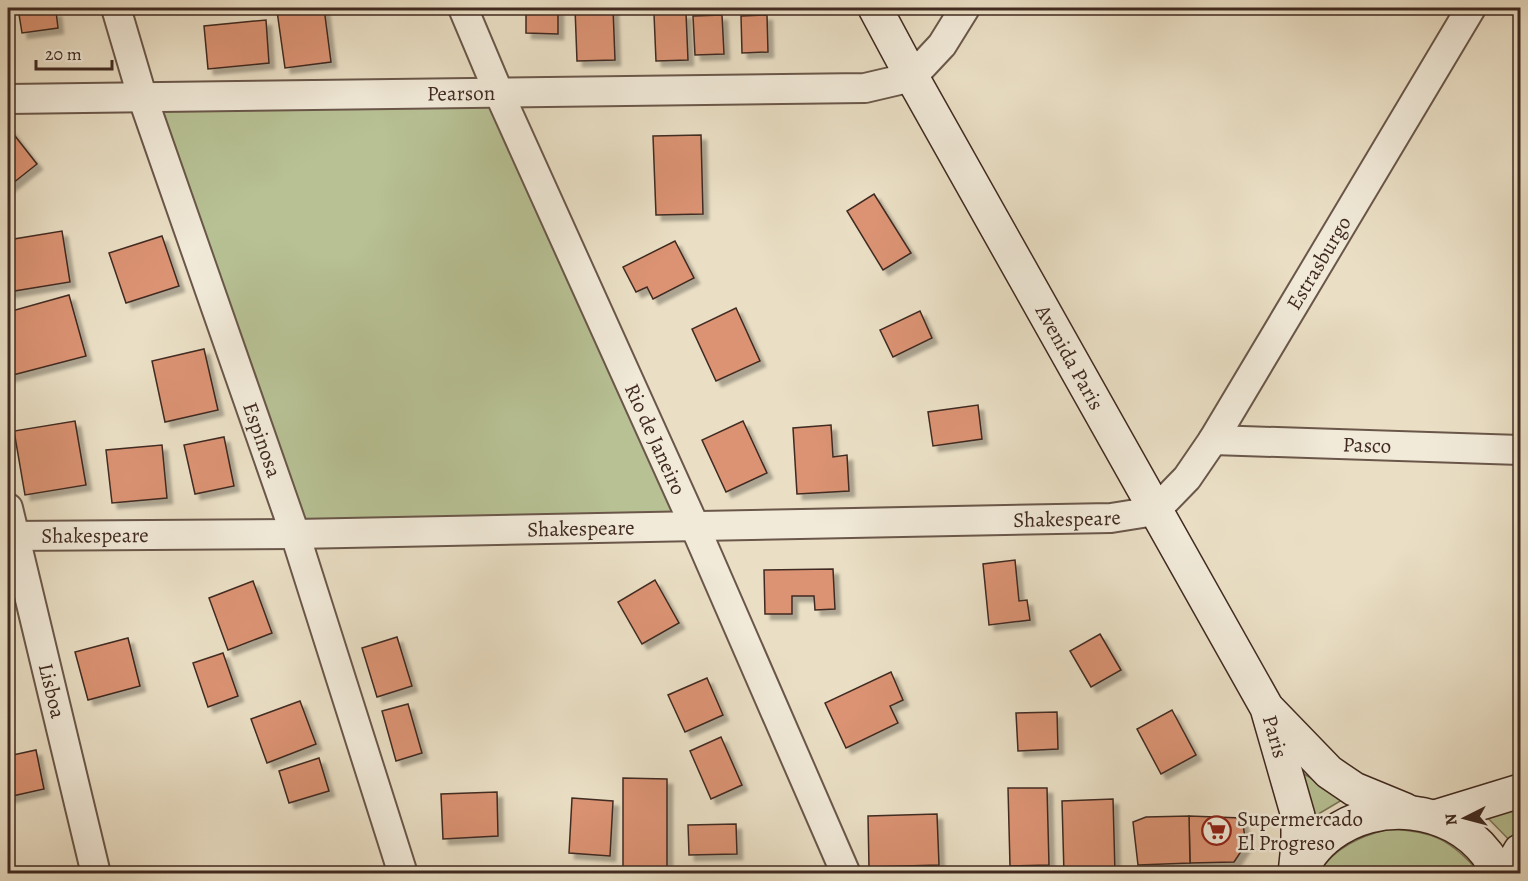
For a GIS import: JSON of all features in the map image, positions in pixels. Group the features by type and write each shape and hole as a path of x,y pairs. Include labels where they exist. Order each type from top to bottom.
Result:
{"main road":[{"name":"Avenida Paris","path":"875,8 1266,708"},
{"name":"Paris","path":"1266,708 1329,772 1354,789 1463,831 1486,853 1498,873"},
{"name":"Paris","path":"1266,708 1298,816 1297,873"},
{"path":"1297,873 1309,855 1329,835 1353,820 1381,813 1422,814 1521,791"},
{"path":"1507,873 1521,851"}],"street":[{"name":"Espinosa","path":"116,8 142,96 295,534 403,873"},
{"name":"Rio de Janeiro","path":"463,8 498,91 695,527 846,873"},
{"path":"912,77 942,45 965,8"},
{"name":"Estrasburgo","path":"1155,511 1187,478 1213,440 1471,8"},
{"name":"Pearson","path":"8,99 865,88 912,77"},
{"name":"Pasco","path":"1213,440 1521,450"},
{"name":"Lisboa","path":"8,508 11,536 96,873"},
{"name":"Shakespeare","path":"11,536 295,534 1111,518 1155,511"}],"green space":[{"path":"498,91 695,527 295,534 142,96"},
{"path":"1300,772 1347,797 1310,819"},
{"path":"1520,801 1520,837 1516,847 1484,814"},
{"path":"1389,829 1418,832 1440,839 1460,852 1480,873 1318,874 1332,857 1349,844"}],"building":[{"path":"18,8 40,8 41,13 56,11 58,28 22,33"},
{"path":"324,8 331,62 285,68 277,11"},
{"path":"526,8 558,8 558,34 526,33"},
{"path":"575,8 613,8 615,60 577,61"},
{"path":"686,13 688,60 656,61 654,14"},
{"path":"722,15 724,54 695,55 693,16"},
{"path":"767,15 768,52 742,53 741,16"},
{"path":"266,20 269,63 208,69 204,26"},
{"path":"8,127 37,164 8,187"},
{"path":"701,135 703,214 656,215 653,136"},
{"path":"874,194 911,253 883,270 847,211"},
{"path":"62,231 70,282 8,292 8,240"},
{"path":"162,236 179,286 126,303 109,253"},
{"path":"675,241 694,278 653,299 647,287 636,292 623,267"},
{"path":"69,295 86,356 9,376 8,312"},
{"path":"736,308 760,361 716,381 692,329"},
{"path":"920,311 932,338 893,357 880,330"},
{"path":"204,349 218,410 165,422 152,361"},
{"path":"978,405 982,439 933,446 928,412"},
{"path":"75,421 86,485 25,495 14,431"},
{"path":"743,421 767,473 726,492 702,440"},
{"path":"831,425 833,457 847,455 849,491 797,494 793,428"},
{"path":"224,437 234,486 195,494 184,445"},
{"path":"162,445 167,498 112,503 106,450"},
{"path":"1015,560 1019,601 1027,600 1030,620 989,625 983,564"},
{"path":"833,569 835,609 815,610 814,596 792,596 792,614 765,614 764,570"},
{"path":"655,580 679,623 642,644 618,602"},
{"path":"253,581 272,633 228,650 209,598"},
{"path":"1100,634 1121,670 1091,687 1070,651"},
{"path":"397,637 412,686 377,697 362,648"},
{"path":"128,638 140,686 88,700 75,652"},
{"path":"223,653 238,696 208,707 193,663"},
{"path":"891,672 903,700 890,706 898,723 846,748 825,703"},
{"path":"707,678 723,715 685,732 668,695"},
{"path":"300,701 316,744 267,763 251,719"},
{"path":"408,704 422,753 396,761 382,711"},
{"path":"1172,710 1196,755 1161,774 1137,729"},
{"path":"1057,712 1058,749 1018,751 1016,713"},
{"path":"721,737 742,785 711,799 690,751"},
{"path":"36,750 44,789 8,797 8,756"},
{"path":"319,758 329,791 289,803 279,771"},
{"path":"623,778 667,779 667,871 623,871"},
{"path":"1008,788 1047,788 1049,865 1010,866"},
{"path":"497,792 498,836 443,839 441,794"},
{"path":"572,798 613,801 610,856 569,853"},
{"path":"1113,799 1115,873 1064,874 1062,801"},
{"path":"937,814 939,865 869,867 868,816"},
{"name":"Supermercado El Progreso","path":"1189,816 1242,818 1246,844 1234,862 1190,863"},
{"path":"1189,816 1190,863 1138,865 1133,822 1146,817"},
{"path":"736,824 737,854 689,855 688,825"}],"place":[{"name":"Supermercado El Progreso","path":"1216,831"}]}
